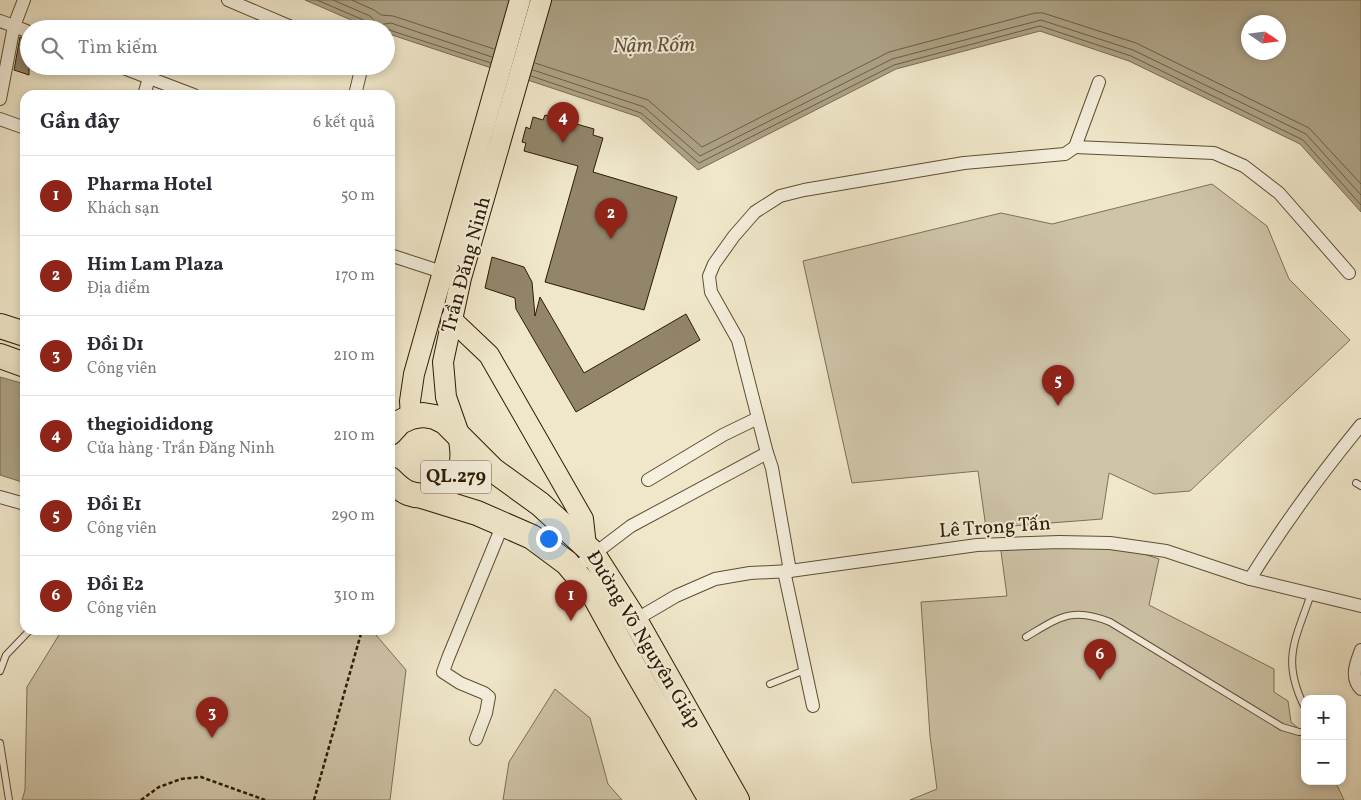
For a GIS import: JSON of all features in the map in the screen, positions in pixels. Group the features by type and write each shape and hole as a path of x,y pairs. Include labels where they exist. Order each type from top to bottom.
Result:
{"highway":[{"path":"0,326 20,332"},
{"path":"0,356 20,363"},
{"name":"QL.279","path":"395,485 398,488 422,496 435,494 446,488 456,478 461,467 463,454 461,439 446,422 435,417 423,415 411,417"},
{"path":"395,427 400,422 411,417"},
{"name":"Đường Võ Nguyên Giáp","path":"461,439 493,470 540,504 590,550 635,620 737,800"},
{"name":"Đường Võ Nguyên Giáp","path":"422,496 477,513 532,537 573,570 594,595 711,800"}],"main road":[{"path":"505,90 520,0"},
{"path":"505,90 541,0"},
{"name":"Trần Đăng Ninh","path":"411,417 410,401 414,374 451,275 505,90"},
{"name":"Trần Đăng Ninh","path":"451,275 452,319 443,362 446,397 461,439"},
{"path":"452,319 489,356 583,519 590,550"}],"street":[{"path":"0,99 14,26 24,0"},
{"path":"228,0 275,20"},
{"path":"0,21 20,28"},
{"path":"141,75 181,90"},
{"path":"356,90 360,75"},
{"path":"145,90 149,78"},
{"path":"813,706 787,571 772,468 738,340 711,292 709,276 714,264 754,212 780,196 804,190 964,163 1065,154 1075,147 1099,82"},
{"path":"0,118 20,126"},
{"path":"1075,147 1160,151 1189,150 1214,153 1244,166 1279,193 1350,273"},
{"path":"395,257 451,275"},
{"path":"648,480 723,435 758,418"},
{"path":"1250,579 1277,534 1317,478 1361,425"},
{"path":"573,570 590,550 767,453"},
{"path":"0,497 20,503"},
{"path":"476,739 486,713 489,697 460,683 443,672 503,524"},
{"name":"Lê Trọng Tấn","path":"615,634 676,596 715,579 977,545 1110,542 1166,551 1250,579 1361,606"},
{"path":"1361,650 1354,678 1361,690"}],"lane":[{"path":"1301,699 1294,683 1291,663 1294,642 1310,594"},
{"path":"1026,637 1056,618 1066,615 1077,614 1099,617 1282,727 1301,732"},
{"path":"0,671 6,655 25,635"},
{"path":"770,684 805,670"},
{"path":"0,743 9,800"}],"path":[{"path":"314,800 361,635"},
{"path":"141,800 159,787 181,780 201,777 266,800"}],"shaded area":[{"path":"1212,184 1267,226 1289,279 1350,340 1190,491 1154,494 1109,473 1102,519 986,528 978,471 852,483 803,261 1001,213 1052,224"},
{"path":"1110,543 1159,559 1149,605 1274,669 1274,692 1288,701 1291,722 1301,731 1301,785 1337,785 1344,800 910,800 937,789 930,736 921,602 1007,596 1000,544"},
{"path":"59,635 376,635 406,670 390,800 22,800 25,790 27,687"},
{"path":"555,689 590,718 608,784 622,800 503,800 509,762"}],"water":[{"name":"Nậm Rốm","path":"305,0 1361,0 1361,212 1300,144 1129,61 1040,31 896,69 698,170 639,117 395,36 395,20 351,20"},
{"path":"0,377 20,383 20,481 0,475"}],"building":[{"path":"20,37 20,72 14,70"},
{"path":"545,115 594,129 593,135 603,138 593,172 677,197 644,310 545,282 578,166 524,151 526,143 522,142 526,127 530,129 533,117 543,120"},
{"path":"492,257 524,267 532,282 535,316 540,297 584,373 686,314 700,340 576,412 516,309 515,298 485,288"}],"place":[{"name":"thegioididong","path":"563,143"},
{"name":"Him Lam Plaza","path":"611,239"},
{"name":"Đồi E1","path":"1058,406"},
{"name":"Pharma Hotel","path":"571,621"},
{"name":"Đồi E2","path":"1100,680"},
{"name":"Đồi D1","path":"212,738"}]}
